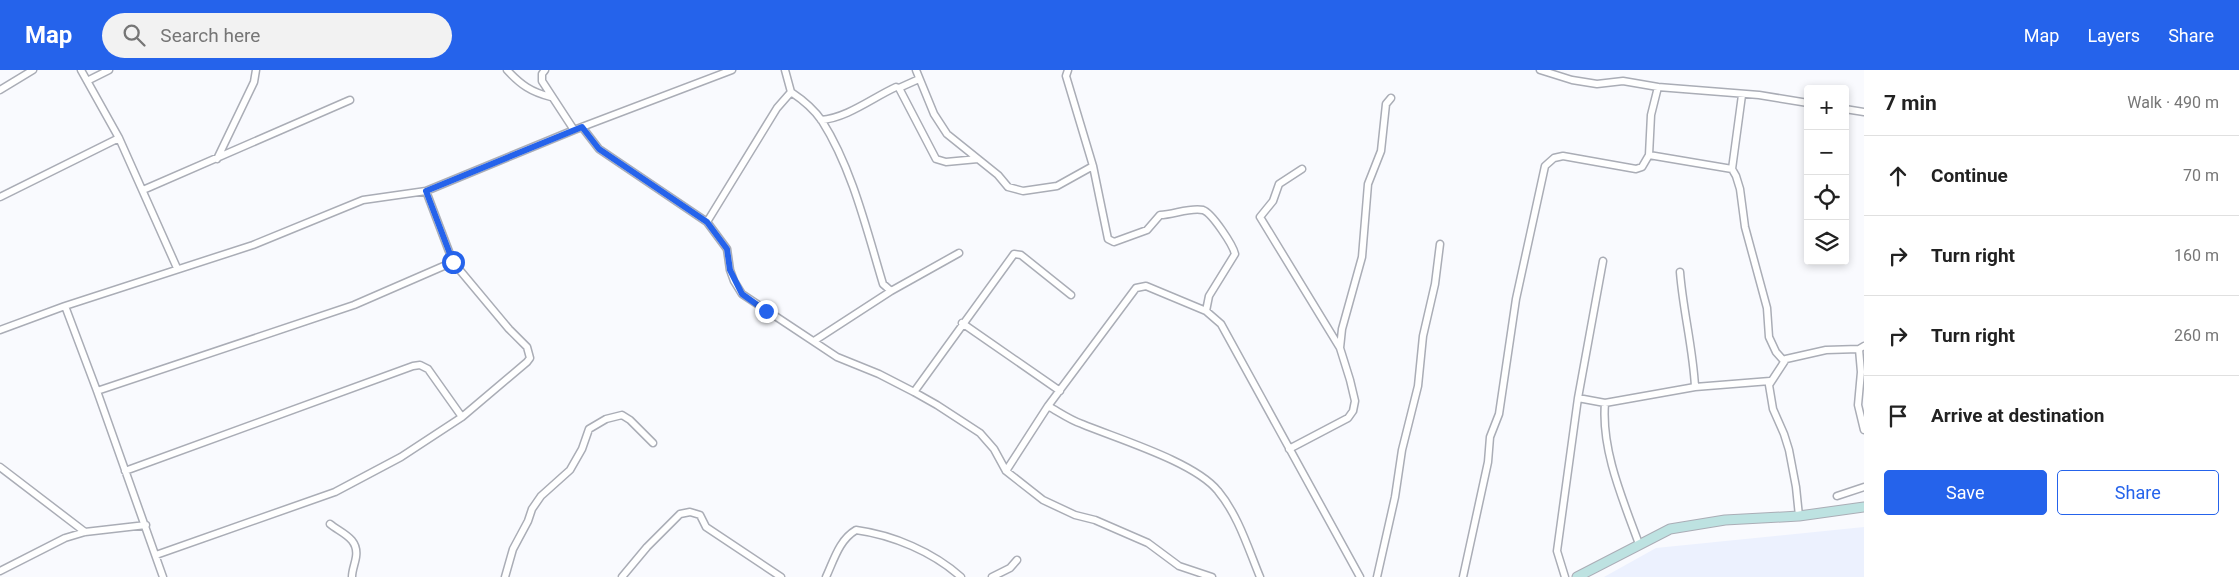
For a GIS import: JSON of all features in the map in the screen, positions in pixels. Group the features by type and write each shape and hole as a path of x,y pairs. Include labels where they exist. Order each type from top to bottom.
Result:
{"street":[{"path":"0,90 33,70"},
{"path":"81,70 119,138 177,268"},
{"path":"87,81 109,70"},
{"path":"217,159 254,82 256,70"},
{"path":"508,70 519,84 529,90 551,97"},
{"path":"545,70 542,74 542,81 574,130"},
{"path":"0,330 64,306 254,244 363,200 426,191 574,130 732,70"},
{"path":"785,70 791,92 805,102 821,120 843,163 883,284 891,291"},
{"path":"916,70 934,114 947,134 998,175 1008,187 1023,191 1058,186 1093,166"},
{"path":"1068,70 1066,76 1093,166 1108,239 1114,242 1147,230 1160,215 1199,210 1208,213 1228,239 1235,254 1209,296 1206,311"},
{"path":"1540,70 1597,84 1623,81 1658,87 1759,95 1804,102"},
{"path":"821,120 832,119 896,87 899,88 919,79"},
{"path":"1463,577 1488,462 1490,437 1498,414 1516,299 1545,166 1554,158 1563,156 1636,169 1642,167 1649,155 1651,115 1658,87"},
{"path":"899,88 936,159 946,162 978,159"},
{"path":"707,222 777,108 791,92"},
{"path":"1742,95 1732,169 1740,189 1745,227 1767,308 1769,337 1776,352 1784,361"},
{"path":"1340,348 1342,329 1362,257 1368,184 1381,150 1386,104 1390,98"},
{"path":"143,190 350,100"},
{"path":"1849,110 1864,112"},
{"path":"582,127 599,149 707,222 727,249 730,270 742,294 836,357 879,374 914,392 980,433 994,449 1006,471 1058,508 1075,516 1095,520 1148,543 1190,574 1212,577"},
{"path":"0,197 119,138"},
{"path":"1649,155 1732,169"},
{"path":"1289,449 1348,418 1354,411 1355,401 1340,348 1260,217 1273,201 1279,184 1302,169"},
{"path":"156,556 335,492 401,457 462,417 530,358 530,352 453,262 426,191"},
{"path":"1377,577 1395,497 1402,450 1418,386 1423,336 1435,284 1440,244"},
{"path":"814,341 891,291 959,253"},
{"path":"914,392 1014,254 1021,255 1071,296"},
{"path":"1564,577 1557,551 1578,398 1603,261"},
{"path":"97,391 354,305 453,262"},
{"path":"1680,272 1683,312 1693,358 1695,387"},
{"path":"1006,471 1048,406 1136,288 1146,286 1206,311 1221,324 1360,577"},
{"path":"64,306 146,525 163,577"},
{"path":"962,324 1060,391"},
{"path":"1784,361 1826,350 1862,347 1858,405 1864,430"},
{"path":"1784,361 1780,371 1770,381 1769,385 1773,410 1784,434 1792,468 1799,516"},
{"path":"125,472 413,366 420,365 428,369 462,417"},
{"path":"1578,398 1605,403 1695,387 1770,381"},
{"path":"1605,403 1604,424 1614,470 1639,544"},
{"path":"1048,406 1079,423 1158,454 1203,476 1219,491 1237,522 1260,577"},
{"path":"505,577 513,549 528,521 532,509 541,496 570,470 582,449 589,429 606,418 622,415 630,420 654,443"},
{"path":"0,467 85,532"},
{"path":"1837,496 1864,487"},
{"path":"1577,577 1670,529 1724,520 1799,516 1864,507"},
{"path":"622,577 647,547 680,514 690,512 700,515 706,527 781,577"},
{"path":"330,524 348,535 353,542 356,556 352,577"},
{"path":"0,571 65,538 85,532 146,525"},
{"path":"826,577 839,547 849,534 856,530 894,540 918,549 940,560 961,577"},
{"path":"992,577 1010,568 1018,560"}],"shaded area":[{"path":"1864,527 1864,577 1604,577 1656,548"}],"route":[{"path":"453,262 426,191 582,127 599,149 618,164 707,222 727,249 730,270 742,294 766,311"}]}
